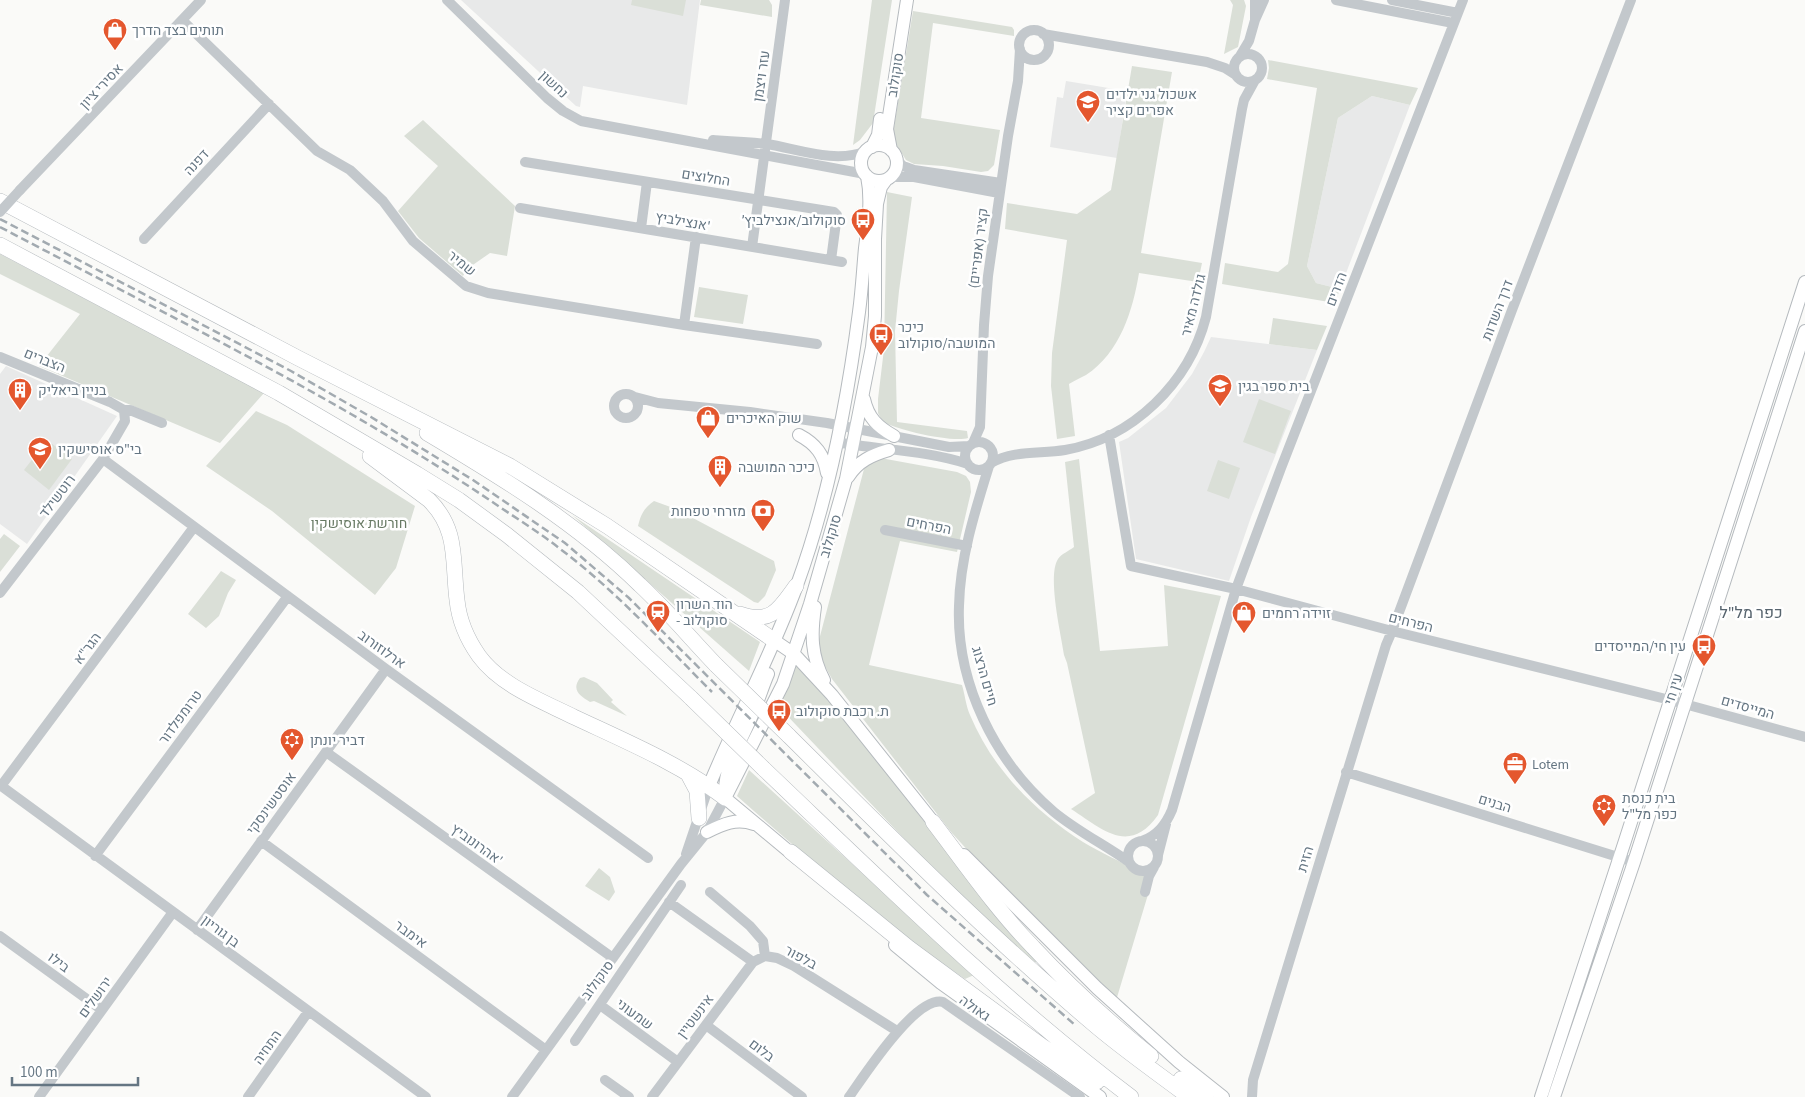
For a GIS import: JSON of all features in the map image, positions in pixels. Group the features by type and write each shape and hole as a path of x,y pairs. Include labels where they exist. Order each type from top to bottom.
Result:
{"highway":[{"path":"0,200 298,358 470,444 534,480 607,526 775,641"},
{"path":"0,244 294,401 459,500 507,535 578,592 692,698 922,921 1019,1006 1131,1097"},
{"path":"298,358 439,440 570,526 640,585 716,665 929,874 1019,959 1091,1023 1189,1097"},
{"path":"294,401 420,492 441,513 450,532 453,546 455,584 460,617 471,644 490,668 531,696 687,773 725,798"},
{"path":"726,608 755,618 769,616 779,610 796,586"},
{"path":"687,773 697,791 699,818"},
{"path":"933,822 1010,920 1071,986 1113,1025 1206,1097"},
{"path":"791,852 910,948 1042,1046 1120,1097"}],"main road":[{"name":"סוקולוב","path":"869,149 879,130 898,0"},
{"name":"סוקולוב","path":"894,155 887,129 907,0"},
{"path":"881,145 894,155 896,169 888,178 874,180 866,175 863,170 861,161 869,149 881,145"},
{"name":"סוקולוב","path":"709,786 775,641 820,514 840,425 854,347 863,278 870,194 866,175"},
{"name":"סוקולוב","path":"725,798 783,684 822,564 846,479 864,396 874,328 874,247 877,204 881,187 888,178"},
{"name":"עין חי","path":"1541,1097 1621,857 1805,282"},
{"name":"עין חי","path":"1554,1097 1634,862 1805,331"},
{"path":"864,396 867,412 871,419 894,436"},
{"path":"799,436 817,448 823,457 828,478"},
{"path":"846,479 862,461 870,456 890,450"},
{"path":"822,564 814,617 813,650 818,670 832,695"},
{"path":"775,641 794,654 832,695 904,783 933,822 1039,932 1178,1062 1223,1097"},
{"path":"775,641 775,655 728,770 724,784 725,798 791,852 920,967 1100,1097"},
{"path":"707,832 725,823 735,821 748,822 759,826"}],"street":[{"name":"אסירי ציון","path":"0,212 201,0"},
{"name":"נחשון","path":"447,0 547,98 573,117 590,124 670,136 764,156 845,169 866,175"},
{"name":"עזר ויצמן","path":"780,0 783,13"},
{"name":"עזר ויצמן","path":"752,247 785,0"},
{"path":"1237,76 1234,67 1253,31 1255,0"},
{"path":"1255,20 1264,0"},
{"path":"1336,0 1454,23"},
{"path":"1392,0 1458,13"},
{"name":"הדרים","path":"1236,589 1284,458 1462,0"},
{"name":"דרך השדות","path":"1392,631 1631,0"},
{"name":"שמיר","path":"182,20 318,151 350,170 383,201 413,241 466,286 488,293 684,325 817,344"},
{"path":"1074,40 1058,44 1036,59 1025,57 1020,49 1021,39 1027,32 1036,30 1043,34 1074,40 1207,62 1225,68 1244,81 1255,80 1262,70 1262,65 1257,57 1253,31"},
{"path":"1043,34 1049,44 1047,53"},
{"name":"קציר (אפריים)","path":"971,444 978,433 980,421 988,276 1000,188 1018,81 1020,49"},
{"path":"1207,62 1223,61 1249,54 1257,57"},
{"name":"קציר (אפריים)","path":"1018,81 1025,68 1036,59"},
{"name":"גולדה מאיר","path":"1237,76 1242,109"},
{"name":"גולדה מאיר","path":"990,465 998,459 1016,454 1066,450 1109,436 1156,404 1182,373 1203,330 1242,109 1246,95 1255,80"},
{"name":"דפנה","path":"144,238 269,104"},
{"name":"נחשון","path":"670,136 766,144 832,155 852,156 869,149"},
{"path":"894,155 904,166 914,170 1000,188"},
{"name":"החלוצים","path":"525,162 834,212 837,215 837,261"},
{"path":"888,178 914,177 1000,188"},
{"path":"642,228 647,182"},
{"name":"אנצילביץ'","path":"520,208 837,261"},
{"path":"684,325 696,238"},
{"name":"הצברים","path":"1,359 162,424"},
{"path":"635,397 658,403 750,412 840,425 949,447 980,442 989,445 993,452 990,465 981,470 918,452 836,442"},
{"name":"רוטשילד","path":"0,593 103,458 126,421 124,410"},
{"name":"קציר (אפריים)","path":"980,421 984,438 989,445"},
{"name":"הפרחים","path":"1109,436 1131,566 1236,589 1392,631 1684,704"},
{"path":"971,444 965,454 969,466 977,477 980,497"},
{"name":"גולדה מאיר","path":"989,445 1016,454"},
{"name":"ארלוזורוב","path":"103,458 386,669 648,858"},
{"name":"חיים הרצוג","path":"990,465 968,546 959,603 960,637 970,683 988,728 1012,766 1039,798 1055,812 1132,865"},
{"name":"הגר\"א","path":"0,786 194,526"},
{"name":"הפרחים","path":"885,530 968,546"},
{"path":"1168,818 1158,855 1144,892 1142,881 1132,865 1128,853 1138,843 1158,832 1172,810 1236,589"},
{"name":"טרומפלדור","path":"95,856 288,596"},
{"name":"הזית","path":"1252,1097 1252,1080 1346,772 1392,631"},
{"name":"אוסטשינסקי","path":"196,930 386,669"},
{"name":"המייסדים","path":"1684,704 1805,737"},
{"name":"אהרונוביץ'","path":"326,752 613,958"},
{"name":"הבנים","path":"1346,772 1634,862"},
{"name":"בן גוריון","path":"0,786 426,1097"},
{"name":"סוקולוב","path":"681,864 709,786"},
{"name":"סוקולוב","path":"512,1097 681,864 707,832 725,798"},
{"name":"אימבר","path":"261,841 546,1050"},
{"path":"1105,846 1119,847 1138,843 1151,844 1155,847 1158,855"},
{"path":"1132,865 1146,871 1154,866"},
{"path":"575,1041 681,885"},
{"name":"בלפור","path":"710,892 750,926 763,941 765,956 777,958 794,966 897,1031"},
{"path":"669,902 753,962"},
{"name":"ירושלים","path":"39,1097 173,912"},
{"name":"בילו","path":"0,936 102,1010"},
{"name":"אינשטיין","path":"652,1097 753,962 765,956"},
{"name":"גאולה","path":"849,1097 897,1031 932,1002 938,1001 943,1002 1080,1097"},
{"name":"שמעוני","path":"600,1005 678,1062"},
{"name":"התחיה","path":"248,1097 308,1012"},
{"name":"בלום","path":"706,1025 802,1097"},
{"path":"605,1080 629,1097"},
{"path":"406,1097 413,1088"}],"shaded area":[{"path":"461,0 700,0 687,105 583,86 580,107 576,106"},
{"name":"אשכול גני ילדים אפרים קציר","path":"1066,81 1127,91 1117,158 1050,147 1057,97 1063,98"},
{"path":"1372,96 1410,105 1340,289 1316,283 1307,266 1338,118"},
{"path":"1211,337 1317,350 1251,517 1229,581 1136,559 1119,442 1128,438 1166,408 1192,374"},
{"name":"בי\"ס אוסישקין","path":"6,366 117,416 27,544 0,524 0,374"}],"green space":[{"path":"632,0 686,0 683,16 631,5"},
{"path":"701,0 769,0 772,5 772,17 700,5"},
{"path":"872,0 892,0 873,123 860,140 853,145"},
{"path":"1230,0 1244,0 1246,6 1238,47 1224,54 1233,5"},
{"path":"913,11 1012,27 1014,30 1014,36 933,23 921,118 1000,130 994,165 988,171 981,172 914,164 906,160 896,144 893,133"},
{"path":"1268,60 1418,88 1410,105 1372,96 1338,118 1307,266 1316,283 1340,289 1335,303 1222,284 1225,263 1278,272 1288,264 1317,88 1267,79"},
{"path":"1132,66 1172,72 1141,253 1202,263 1198,282 1139,273 1129,316 1116,343 1098,366 1069,384 1075,436 1057,439 1051,386 1052,353 1067,240 1005,229 1007,203 1077,214 1111,190"},
{"path":"423,120 515,206 507,256 490,253 467,269 463,276 419,238 398,211 438,166 404,136"},
{"path":"887,192 912,197 895,331 897,422 967,431 968,438 950,439 911,432 882,421 878,413 884,349"},
{"path":"0,254 264,393 220,443 39,366 80,314 0,274"},
{"path":"699,287 748,295 743,324 694,317"},
{"path":"1273,318 1327,326 1317,350 1269,344"},
{"path":"1259,399 1291,411 1275,454 1243,442"},
{"name":"חורשת אוסישקין","path":"256,411 287,425 415,506 396,568 375,595 272,511 206,466"},
{"path":"47,440 72,459 49,490 24,470"},
{"path":"875,457 957,472 966,476 970,482 971,492 957,552 900,541 869,665 962,685 967,708 979,734 990,753 1016,787 1048,817 1083,842 1140,873 1156,868 1115,1004 1054,945 951,832 832,679 821,659 819,640 864,469 869,460"},
{"path":"1079,459 1100,651 1168,646 1164,585 1221,596 1158,815 1147,827 1137,834 1126,836 1115,835 1071,809 1095,793 1064,655 1054,591 1055,567 1058,559 1074,547 1065,462"},
{"path":"1218,460 1240,468 1229,499 1207,491"},
{"path":"654,501 676,509 774,561 776,570 765,596 758,603 754,602 638,526 643,512"},
{"path":"572,515 760,642 749,671"},
{"path":"4,534 20,546 0,572 0,539"},
{"path":"221,571 236,580 228,593 219,616 206,628 188,614"},
{"path":"795,665 827,696 927,825 1038,961 1032,964 914,849 777,705"},
{"path":"584,677 597,683 613,700 611,702 627,716 594,701 590,702 580,695 576,686 580,678"},
{"path":"749,770 974,975 965,979 934,958 820,868 737,796"},
{"path":"599,868 610,877 615,892 609,901 585,886"}],"railway":[{"path":"0,219 291,371 371,417 473,480 565,543 629,598 927,895 1075,1025"},
{"path":"0,227 309,390 370,425 488,499 550,541 600,581 712,692"}],"place":[{"name":"תותים בצד הדרך","path":"115,51"},
{"name":"אשכול גני ילדים אפרים קציר","path":"1088,123"},
{"name":"סוקולוב/אנצילביץ׳","path":"863,241"},
{"name":"כיכר המושבה/סוקולוב","path":"881,356"},
{"name":"בית ספר בגין","path":"1220,407"},
{"name":"בניין ביאליק","path":"20,411"},
{"name":"שוק האיכרים","path":"708,439"},
{"name":"בי\"ס אוסישקין","path":"40,470"},
{"name":"כיכר המושבה","path":"720,488"},
{"name":"מזרחי טפחות","path":"763,532"},
{"name":"הוד השרון - סוקולוב","path":"658,633"},
{"name":"זוידה רחמים","path":"1244,634"},
{"name":"עין חי/המייסדים","path":"1704,667"},
{"name":"ת. רכבת סוקולוב","path":"779,732"},
{"name":"דביר יונתן","path":"292,761"},
{"name":"Lotem","path":"1515,785"},
{"name":"בית כנסת כפר מל\"ל","path":"1604,827"}],"district":[{"name":"כפר מל\"ל","path":"1751,612"}]}
